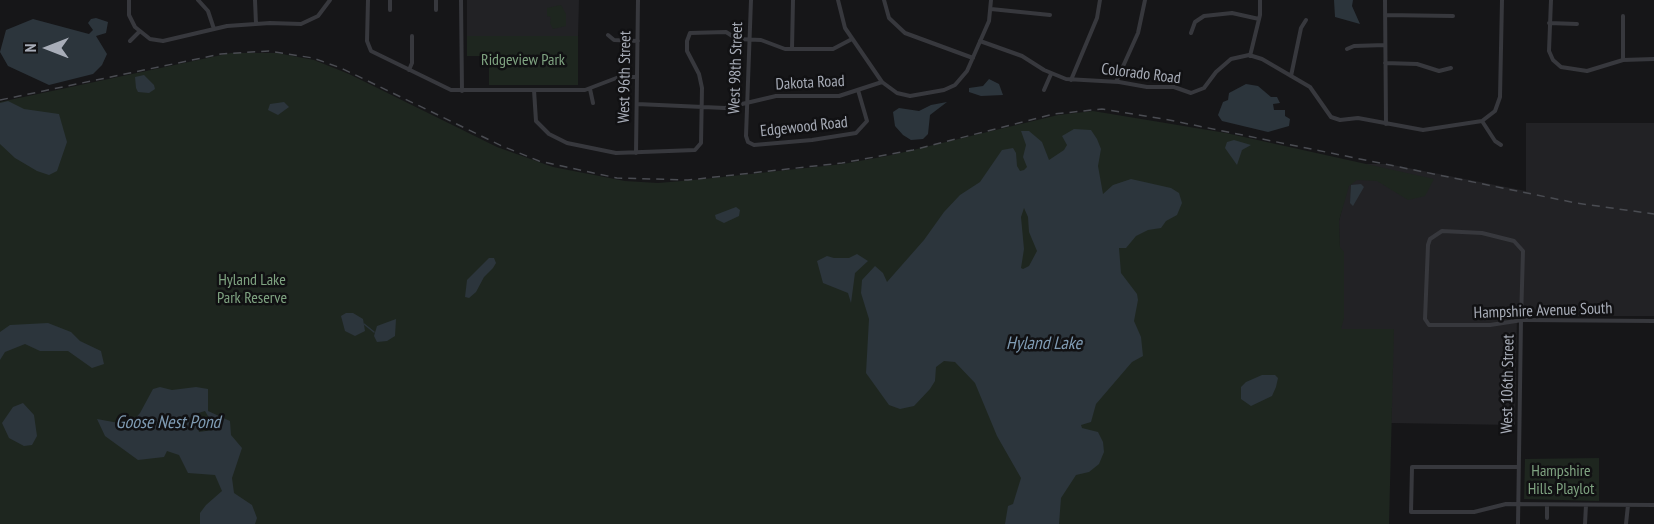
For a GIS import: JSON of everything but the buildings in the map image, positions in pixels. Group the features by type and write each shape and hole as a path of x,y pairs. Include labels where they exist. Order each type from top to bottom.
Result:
{"street":[{"path":"129,0 129,15 140,32 150,39 164,41 214,29 256,24 295,25 307,22 323,11 330,0"},
{"path":"198,0 208,11 214,29"},
{"path":"255,0 256,24"},
{"path":"368,0 368,45 374,53 446,88 462,91 590,89 619,77 637,77"},
{"path":"390,0 390,10"},
{"path":"436,0 436,10"},
{"path":"461,0 462,91"},
{"name":"West 96th Street","path":"636,153 638,0"},
{"name":"West 98th Street","path":"746,136 751,0"},
{"path":"792,49 794,0"},
{"path":"838,0 842,21 882,82 897,93 910,96 944,90 960,81 980,41 991,9 991,0"},
{"path":"884,0 889,18 905,33 972,58"},
{"path":"1071,80 1096,18 1100,0"},
{"path":"1116,82 1138,33 1145,0"},
{"path":"1260,0 1259,19 1250,56 1291,76 1314,91 1328,118 1418,130 1482,121 1492,115 1500,102 1502,0"},
{"path":"1385,0 1386,124"},
{"path":"1551,0 1549,23 1551,55 1557,64 1571,71 1595,70 1623,60 1654,59"},
{"path":"991,9 1050,15"},
{"path":"1191,33 1194,22 1204,16 1232,13 1259,19"},
{"path":"1385,15 1453,16"},
{"path":"1623,16 1623,60"},
{"path":"1291,76 1301,28 1306,20"},
{"path":"1549,23 1577,24"},
{"path":"130,41 140,32"},
{"path":"534,90 536,121 549,134 585,148 636,153 695,150 701,143 701,79 689,56 688,35 696,32 726,32 737,39 748,39 792,49 832,49 852,39"},
{"path":"608,35 614,40 638,41"},
{"path":"409,70 412,63 412,36"},
{"name":"Colorado Road","path":"980,41 1022,56 1051,74 1071,80 1116,82 1147,87 1174,87 1201,94 1226,62 1237,56 1250,56"},
{"path":"1347,50 1354,46 1385,45"},
{"path":"1386,63 1417,64 1439,71 1451,68"},
{"path":"1044,90 1051,74"},
{"name":"Dakota Road","path":"637,104 725,108 776,96 839,96 882,82"},
{"path":"590,89 593,103"},
{"name":"Edgewood Road","path":"746,136 748,142 754,145 856,133 867,121 858,90"},
{"path":"1482,121 1494,140 1501,145"},
{"name":"West 106th Street","path":"1432,325 1427,324 1425,318 1428,246 1432,237 1442,231 1482,233 1508,239 1520,245 1523,255 1518,524"},
{"name":"Hampshire Avenue South","path":"1432,325 1490,325 1521,320 1654,321"},
{"path":"1519,467 1412,467 1411,512 1474,512 1498,505 1654,505"},
{"path":"1547,505 1547,518"},
{"path":"1586,505 1586,524"},
{"path":"1626,524 1628,505"}],"shaded area":[{"path":"467,0 579,0 578,36 467,36"},
{"path":"1526,123 1654,123 1654,316 1517,316 1515,425 1391,423 1393,329 1341,329 1339,221 1350,175 1365,164 1388,164 1526,191"}],"green space":[{"path":"561,5 566,14 566,26 553,29 550,23 551,17 547,16 547,8"},
{"name":"Ridgeview Park","path":"467,36 578,36 578,85 489,85 489,56 467,56"},
{"name":"Hyland Lake Park Reserve","path":"231,53 277,53 314,60 349,74 497,147 553,167 625,181 658,183 843,164 892,155 1058,115 1093,111 1226,133 1434,179 1425,196 1408,200 1377,181 1357,180 1349,186 1339,221 1340,247 1344,252 1344,318 1341,329 1394,329 1389,524 0,524 0,102"},
{"name":"Hampshire Hills Playlot","path":"1599,458 1599,501 1524,499 1525,459"}],"water":[{"path":"1334,0 1353,0 1352,6 1360,24 1335,17"},
{"path":"96,18 108,22 106,33 96,36 107,54 102,65 93,74 49,85 8,66 0,52 6,30 33,19 89,34 93,30 88,23 91,19"},
{"path":"144,75 154,85 155,89 149,93 138,92 136,88 135,77"},
{"path":"989,79 999,84 1003,95 981,96 969,92 969,88 983,86"},
{"path":"1246,84 1258,86 1271,97 1277,97 1280,103 1273,104 1274,110 1285,110 1285,116 1290,119 1289,126 1268,132 1222,121 1218,115 1223,102 1228,100 1229,93"},
{"path":"8,101 24,109 59,114 67,142 57,171 49,175 37,171 15,158 0,144 0,103"},
{"path":"284,102 289,107 278,115 268,110 270,104"},
{"path":"947,102 930,115 928,134 923,139 911,140 895,126 893,112 899,108 919,111 931,105"},
{"name":"Hyland Lake","path":"1074,129 1091,130 1101,149 1098,166 1103,194 1113,185 1131,179 1171,188 1179,193 1182,203 1177,215 1166,221 1161,228 1148,230 1136,236 1126,248 1119,248 1121,273 1137,294 1134,321 1141,337 1143,356 1132,362 1096,404 1091,422 1081,425 1082,428 1098,432 1103,442 1104,452 1099,464 1089,472 1076,475 1061,498 1059,524 1005,524 1008,506 1013,504 1021,478 997,436 975,383 955,362 944,361 936,367 935,381 930,389 914,406 900,409 889,405 866,373 869,319 861,293 862,280 875,266 883,273 887,282 924,240 944,212 960,195 980,182 1002,150 1013,148 1016,153 1017,166 1020,171 1024,170 1027,167 1023,157 1026,145 1021,131 1029,131 1042,142 1049,160 1064,150 1067,145 1062,136","holes":["1024,208 1028,217 1029,232 1037,251 1029,266 1023,269 1021,268 1024,249 1021,217"]},
{"path":"1234,140 1251,145 1242,150 1237,165 1225,148 1227,142"},
{"path":"1361,184 1364,187 1353,206 1350,203 1351,185"},
{"path":"736,207 740,210 739,216 724,223 716,219 715,215"},
{"path":"857,254 868,261 855,273 851,303 848,293 823,283 817,261 827,256 849,258"},
{"path":"489,258 494,258 496,263 493,268 484,277 476,292 469,298 465,297 467,280"},
{"path":"353,313 363,319 365,331 355,336 345,331 341,316"},
{"path":"396,319 395,336 387,341 377,342 374,336 377,326"},
{"path":"48,323 71,332 80,341 101,351 104,364 92,368 68,351 40,351 25,344 5,352 0,360 0,332 10,325"},
{"path":"1262,375 1275,375 1278,378 1276,387 1272,396 1251,406 1241,399 1241,387 1246,382"},
{"name":"Goose Nest Pond","path":"160,387 172,390 196,387 208,389 208,411 230,421 231,435 242,448 232,478 234,493 252,505 257,518 255,524 200,524 200,513 222,491 215,475 188,473 179,455 167,451 164,457 138,460 105,436 97,419 124,424 133,421 153,389","holes":["205,411 212,423 212,430 199,432 195,414"]},
{"path":"23,403 34,415 37,436 32,445 24,446 9,438 2,423 13,407"}],"waterway":[{"path":"364,324 374,332"}],"railway":[{"path":"0,100 221,54 269,51 313,58 341,68 502,146 539,161 617,178 688,180 842,163 913,150 1054,114 1102,109 1164,119 1576,203 1654,214"}]}
